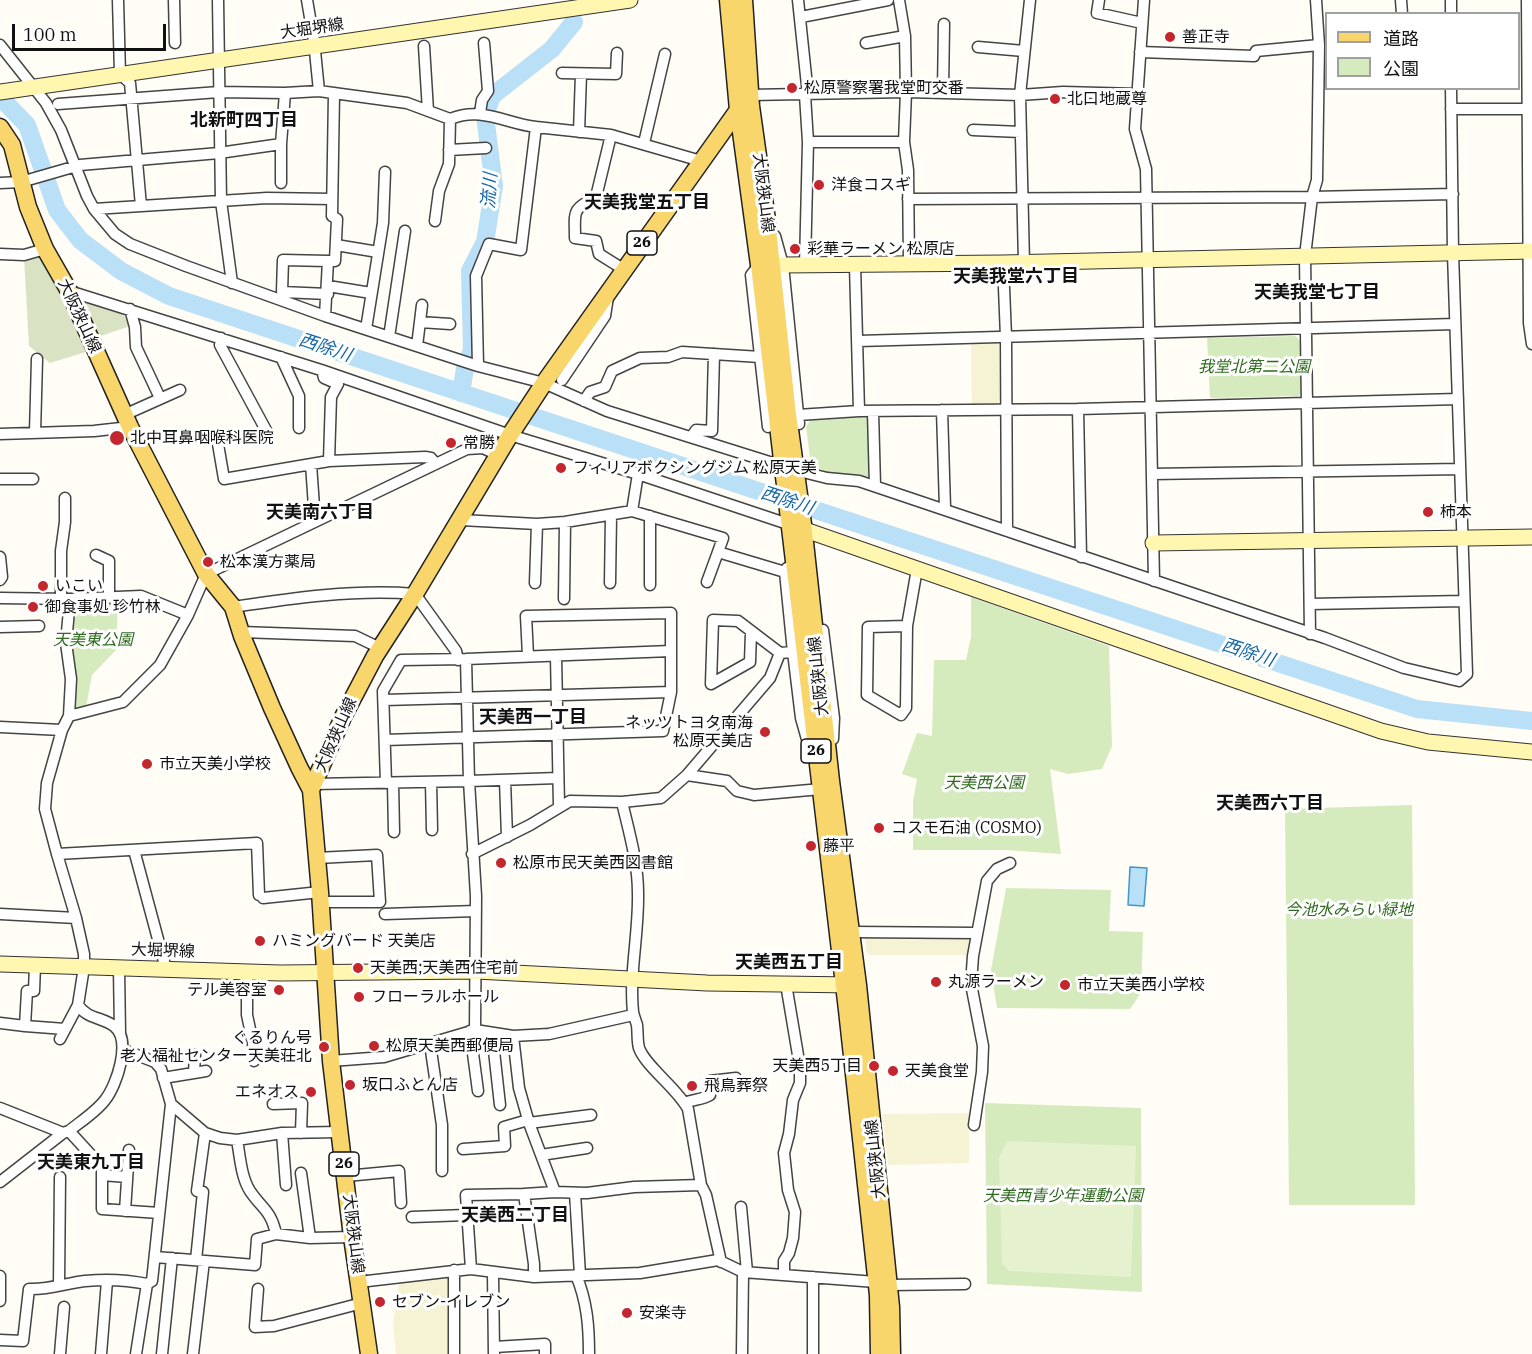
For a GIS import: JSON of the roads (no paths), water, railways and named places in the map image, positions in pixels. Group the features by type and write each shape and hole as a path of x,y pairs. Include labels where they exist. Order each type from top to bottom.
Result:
{"main road":[{"name":"大阪狭山線","path":"728,0 767,220 789,470"},
{"name":"大阪狭山線","path":"744,0 746,104 759,265 796,522 892,1354"},
{"name":"大阪狭山線","path":"369,1354 352,1237 331,1061 313,787 343,717 380,648 461,520 512,432 623,269 701,161 746,104"},
{"name":"大阪狭山線","path":"0,127 12,145 24,181 28,207 45,249 69,291 127,421 206,574 233,607 277,718 299,767 313,787"},
{"name":"大阪狭山線","path":"826,785 852,932 851,985"},
{"name":"大阪狭山線","path":"879,1354 883,1284"}],"street":[{"path":"118,0 120,74 130,83 141,206"},
{"path":"174,0 175,43"},
{"path":"218,0 221,201 232,283"},
{"path":"307,0 315,46 319,91"},
{"name":"大堀堺線","path":"0,92 219,61 593,3 630,0"},
{"path":"798,0 807,95 805,265"},
{"path":"801,17 888,0"},
{"path":"899,0 905,36 904,142 909,264"},
{"path":"1024,263 1020,95 1030,0"},
{"path":"1099,0 1097,13 1142,23"},
{"path":"1144,0 1135,129 1146,169 1154,581"},
{"path":"1310,634 1305,256 1312,197 1317,180 1321,38 1316,0"},
{"path":"1527,0 1532,344"},
{"path":"943,93 944,24"},
{"path":"866,43 905,36"},
{"path":"1140,52 1254,56 1256,51 1321,38"},
{"path":"480,113 482,100 488,91 484,43"},
{"path":"0,45 29,87 46,103 61,130 94,209 115,234 130,244 326,316 542,386 607,411 692,436 789,470 827,478 860,481 945,508 1080,557 1404,668 1459,681 1467,674 1453,253 1451,90"},
{"path":"424,46 428,111"},
{"path":"978,47 1024,51"},
{"path":"562,73 616,74 617,53"},
{"path":"644,143 665,54"},
{"path":"579,132 581,74"},
{"path":"58,104 219,92 319,91 407,103 450,119 463,114 480,113 515,124 611,135 701,161"},
{"path":"746,104 807,95 906,92 1020,95 1063,92 1137,94"},
{"path":"281,183 285,93"},
{"path":"334,94 332,216 336,219 335,261 282,260 282,292 328,290 371,293"},
{"path":"1451,109 1530,109"},
{"path":"435,221 439,191 449,164 450,119"},
{"path":"478,366 476,276 489,244 521,250 536,127"},
{"path":"973,130 1021,132"},
{"path":"611,135 596,197 580,206 575,212 575,238 596,241 599,254 623,269"},
{"path":"808,142 904,142"},
{"path":"0,183 24,181 75,166 219,153 281,144"},
{"path":"449,150 486,148"},
{"path":"366,329 383,223 385,172"},
{"path":"908,199 1453,194"},
{"path":"94,209 267,198 332,199"},
{"path":"767,220 775,234 783,266 799,419 859,411 1078,409 1458,399"},
{"path":"389,337 405,231"},
{"path":"336,245 378,252"},
{"path":"0,254 24,255 45,249"},
{"path":"783,266 1024,263 1531,251"},
{"path":"326,316 328,261"},
{"path":"1003,263 1006,337 1007,531"},
{"path":"759,265 751,274 768,427"},
{"path":"855,265 859,411"},
{"path":"562,380 605,315 609,290"},
{"path":"69,291 281,357 638,474 796,522 917,569 1381,732 1428,742 1532,752"},
{"path":"417,346 422,305"},
{"path":"130,309 135,327 136,347 160,398"},
{"path":"420,322 450,324"},
{"path":"858,341 1455,324"},
{"path":"221,338 220,345 267,432"},
{"path":"584,402 590,392 605,387 612,370 640,358 668,357 682,352 760,357"},
{"path":"692,436 696,430 712,431 714,354"},
{"path":"281,357 299,396 299,428"},
{"path":"35,433 37,359"},
{"path":"321,370 324,378 338,384 331,397 329,461"},
{"path":"0,434 94,431 127,421 160,398 180,390"},
{"path":"1078,409 1080,557"},
{"path":"942,410 945,508"},
{"path":"873,412 875,486"},
{"path":"218,444 224,479 329,461 425,457 431,458 435,463"},
{"path":"69,716 123,702 160,665 188,615 206,574 467,449 483,448 498,456"},
{"path":"311,464 315,521"},
{"path":"1152,474 1460,469"},
{"path":"632,511 638,474"},
{"path":"0,479 33,479"},
{"path":"0,1023 62,1034 78,1005 84,967 84,954 76,918 45,809 47,783 62,730 69,716 71,679 66,643 66,599 61,551 65,522 64,498"},
{"path":"461,520 537,524 565,522 632,511 723,538 707,582"},
{"path":"610,583 611,515"},
{"path":"650,516 650,585"},
{"path":"564,599 565,522"},
{"path":"535,583 537,524"},
{"path":"1153,543 1532,537"},
{"path":"718,552 786,570 801,718 826,785"},
{"path":"96,555 109,561 109,598"},
{"path":"0,557 2,577 0,580"},
{"path":"815,567 834,718 826,785"},
{"path":"907,626 868,627 867,695 901,715 906,708 907,626 917,569"},
{"path":"233,607 287,598 394,592 415,594 462,659 467,698 476,911 473,1030 478,1091"},
{"path":"0,598 141,597 188,615"},
{"path":"1310,604 1463,602"},
{"path":"385,740 663,732 671,692 671,613 526,616 528,656"},
{"path":"752,632 750,662 711,684 713,620 738,621 780,653 793,652"},
{"path":"0,627 39,626"},
{"path":"241,632 355,636 380,648"},
{"path":"394,832 385,740 383,691 401,660 672,651"},
{"path":"472,854 530,825 570,801 622,802 661,798 687,775 770,678 780,653"},
{"path":"556,656 559,806"},
{"path":"384,700 671,692"},
{"path":"0,727 62,730"},
{"path":"687,775 727,781 738,791 754,795 826,785"},
{"path":"313,787 558,778"},
{"path":"505,780 507,837"},
{"path":"431,782 432,830"},
{"path":"622,802 636,859 638,924 632,979 633,1014 637,1024 639,1048 644,1057 685,1103 693,1132 701,1185 706,1195 721,1262"},
{"path":"57,854 257,843 261,897 321,897 380,902 378,855 317,858"},
{"path":"134,850 166,969"},
{"path":"974,1125 982,1072 983,1046 971,984 976,933 987,881 997,869 1010,863"},
{"path":"385,914 476,911"},
{"path":"0,914 76,918"},
{"path":"852,932 976,933"},
{"name":"大堀堺線","path":"0,964 325,974 476,971 707,983 851,985"},
{"path":"25,1026 27,991 34,991 35,965"},
{"path":"0,1182 105,1101 124,1050 120,1034 119,968"},
{"path":"247,972 247,1015 254,1061"},
{"path":"784,1275 784,1261 793,1238 795,1212 788,1190 784,1154 793,1100 800,1083 800,1067 786,984"},
{"path":"78,1005 83,1012 113,1026 120,1034"},
{"path":"331,1061 384,1057 473,1030 513,1036 549,1034 633,1014"},
{"path":"492,1034 500,1105"},
{"path":"513,1036 519,1088 528,1122 555,1192"},
{"path":"430,1044 442,1125 442,1171"},
{"path":"0,1340 23,1341 29,1289 40,1290 88,1281 132,1281 147,1284 152,1281 171,1104 161,1069 155,1062 124,1050"},
{"path":"163,1078 200,1072 195,1055"},
{"path":"685,1103 710,1095 710,1081 736,1078"},
{"path":"273,1104 302,1103 301,1133"},
{"path":"171,1104 205,1133 220,1138 237,1140 282,1133 339,1132"},
{"path":"0,1108 66,1132 102,1167 102,1209 159,1213"},
{"path":"463,1149 505,1146 504,1127 591,1115"},
{"path":"193,1354 203,1192 197,1191 205,1133"},
{"path":"282,1133 286,1185"},
{"path":"237,1140 249,1190 267,1210 276,1234"},
{"path":"541,1155 587,1148"},
{"path":"125,1210 129,1150"},
{"path":"346,1176 399,1171 401,1203"},
{"path":"301,1173 310,1238"},
{"path":"102,1175 127,1177"},
{"path":"59,1285 60,1177"},
{"path":"471,1269 466,1196 575,1193 634,1187 701,1185"},
{"path":"575,1193 578,1275 589,1327 590,1354"},
{"path":"524,1194 534,1277"},
{"path":"741,1207 745,1272 742,1354"},
{"path":"412,1217 466,1215"},
{"path":"155,1257 255,1265 257,1239 276,1234 310,1238 352,1237"},
{"path":"162,1354 172,1258"},
{"path":"359,1282 471,1269 534,1277 640,1273 718,1260 745,1272 883,1284 965,1284"},
{"path":"454,1270 454,1354"},
{"path":"493,1273 494,1351 545,1344 545,1354"},
{"path":"0,1276 0,1301"},
{"path":"813,1277 813,1354"},
{"path":"101,1354 107,1281"},
{"path":"136,1354 147,1284"},
{"path":"258,1289 255,1327 274,1326 362,1303"},
{"path":"60,1354 64,1307"}],"water":[{"path":"1130,867 1147,868 1144,906 1128,905"}],"waterway":[{"name":"流川","path":"461,393 465,368 472,350 470,271 485,242 494,186 485,116 492,96 552,49 574,22"},
{"name":"西除川","path":"0,97 27,125 57,210 80,240 121,271 169,296 1417,709 1532,721"}],"place":[{"name":"善正寺","path":"1170,37"},
{"name":"松原警察署我堂町交番","path":"792,88"},
{"name":"北口地蔵尊","path":"1055,99"},
{"name":"洋食コスギ","path":"819,185"},
{"name":"彩華ラーメン 松原店","path":"795,249"},
{"name":"北中耳鼻咽喉科医院","path":"117,438"},
{"name":"常勝","path":"451,443"},
{"name":"フィリアボクシングジム 松原天美","path":"561,468"},
{"name":"柿本","path":"1428,512"},
{"name":"松本漢方薬局","path":"208,562"},
{"name":"いこい","path":"43,586"},
{"name":"御食事処 珍竹林","path":"33,607"},
{"name":"ネッツトヨタ南海 松原天美店","path":"765,732"},
{"name":"市立天美小学校","path":"147,764"},
{"name":"コスモ石油 (COSMO)","path":"879,828"},
{"name":"藤平","path":"811,846"},
{"name":"松原市民天美西図書館","path":"501,863"},
{"name":"ハミングバード 天美店","path":"260,941"},
{"name":"天美西;天美西住宅前","path":"358,968"},
{"name":"丸源ラーメン","path":"936,982"},
{"name":"市立天美西小学校","path":"1065,985"},
{"name":"テル美容室","path":"279,990"},
{"name":"フローラルホール","path":"359,997"},
{"name":"松原天美西郵便局","path":"374,1046"},
{"name":"ぐるりん号 老人福祉センター天美荘北","path":"324,1047"},
{"name":"天美西5丁目","path":"874,1066"},
{"name":"天美食堂","path":"893,1071"},
{"name":"坂口ふとん店","path":"350,1085"},
{"name":"飛鳥葬祭","path":"692,1086"},
{"name":"エネオス","path":"311,1092"},
{"name":"セブン-イレブン","path":"380,1302"},
{"name":"安楽寺","path":"627,1313"}],"district":[{"name":"北新町四丁目","path":"244,121"},
{"name":"天美我堂五丁目","path":"647,203"},
{"name":"天美我堂六丁目","path":"1016,277"},
{"name":"天美我堂七丁目","path":"1317,293"},
{"name":"天美南六丁目","path":"320,513"},
{"name":"天美西一丁目","path":"533,718"},
{"name":"天美西六丁目","path":"1270,804"},
{"name":"天美西五丁目","path":"789,963"},
{"name":"天美東九丁目","path":"91,1163"},
{"name":"天美西二丁目","path":"515,1216"}],"park label":[{"name":"我堂北第二公園","path":"1254,367"},
{"name":"天美東公園","path":"93,640"},
{"name":"天美西公園","path":"984,783"},
{"name":"今池水みらい緑地","path":"1349,910"},
{"name":"天美西青少年運動公園","path":"1063,1196"}]}
